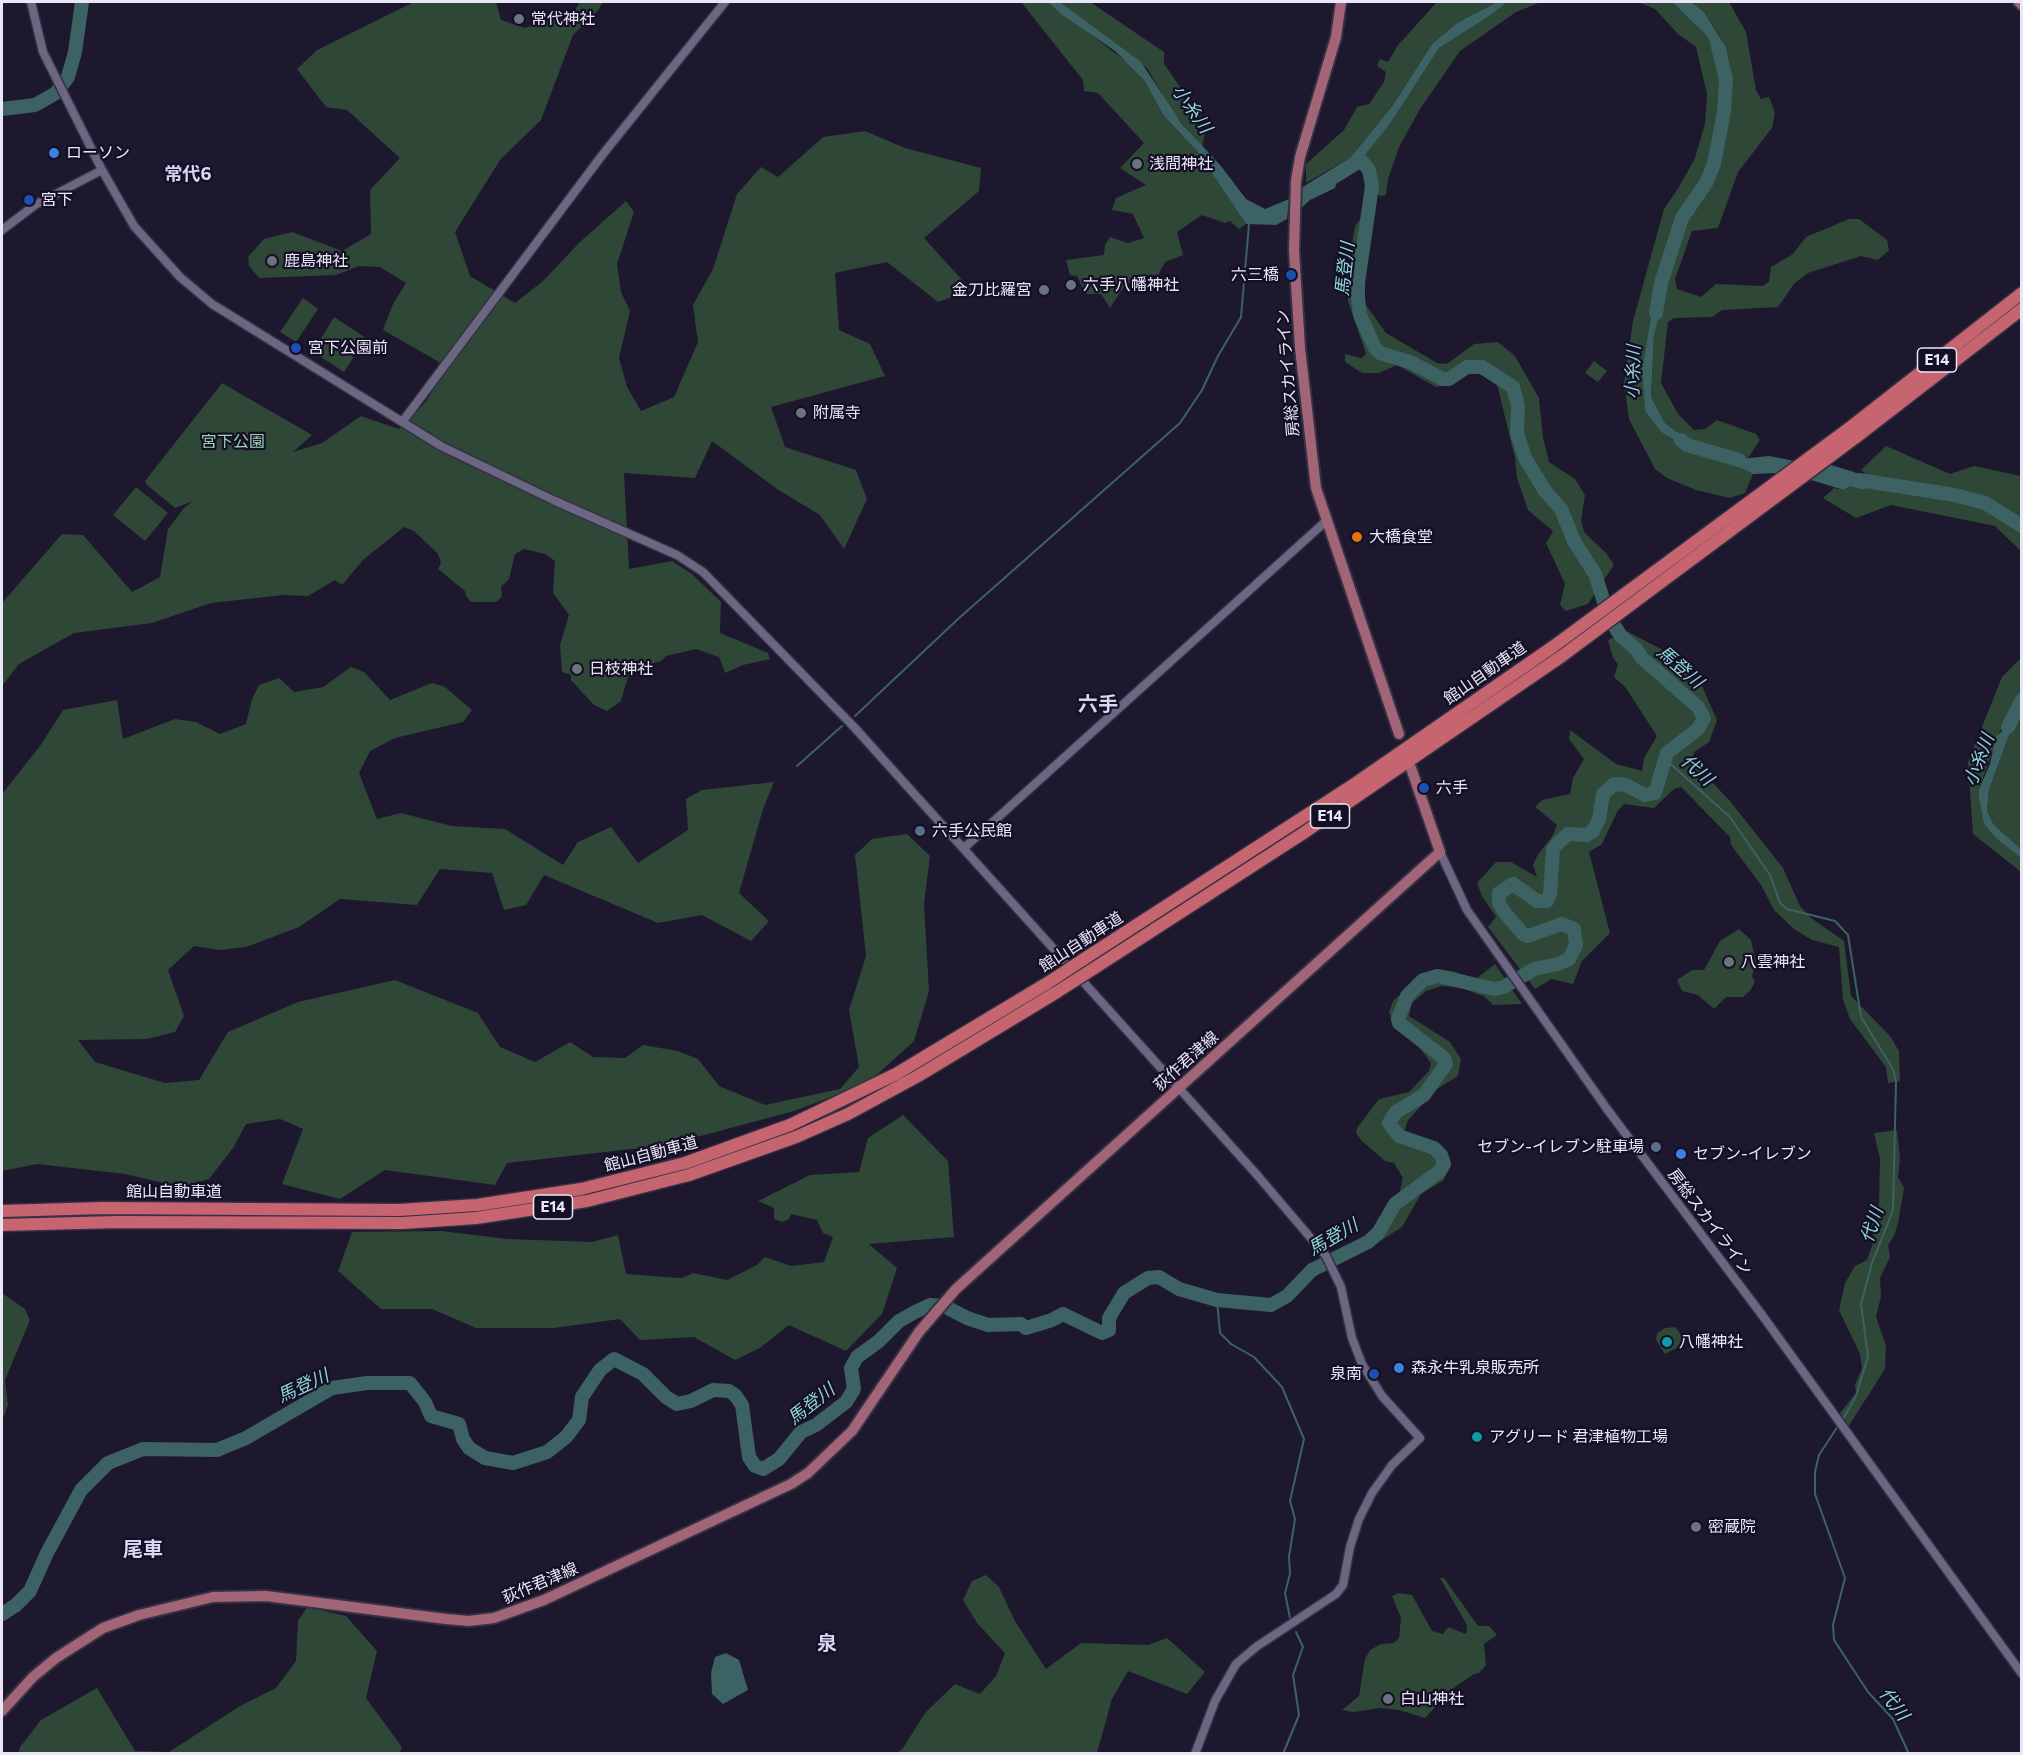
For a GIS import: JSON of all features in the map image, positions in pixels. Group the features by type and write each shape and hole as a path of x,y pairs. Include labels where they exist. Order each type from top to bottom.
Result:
{"highway":[{"name":"館山自動車道","path":"2,1225 117,1221 403,1223 476,1218 587,1201 689,1175 796,1137 848,1114 918,1076 1093,969 1302,834 1562,656 1740,525 2022,293"},
{"name":"館山自動車道","path":"2,1210 103,1208 399,1210 477,1205 581,1189 685,1163 790,1125 905,1069 1049,982 1356,783 1554,646 1730,515 1856,431 2022,309"}],"main road":[{"name":"房総スカイライン","path":"1341,2 1336,37 1300,157 1296,182 1293,223 1300,338 1313,478 1325,522 1399,734"},
{"name":"房総スカイライン","path":"1411,768 1440,852"},
{"name":"荻作君津線","path":"2,1711 40,1671 103,1628 154,1610 213,1597 266,1596 469,1621 499,1616 543,1600 791,1484 807,1473 852,1431 922,1327 952,1293 1440,852"}],"street":[{"path":"31,2 43,52 102,170 140,234 162,260 203,298 477,465 677,555 703,572 847,719 1319,1246 1336,1274 1349,1316 1352,1338 1362,1364 1382,1396 1420,1438 1392,1465 1372,1493 1359,1519 1350,1547 1343,1585 1336,1594 1256,1647 1236,1664 1215,1701 1195,1754"},
{"path":"403,421 603,154 725,2"},
{"path":"2,230 35,205 102,170"},
{"path":"964,848 1325,522"},
{"name":"房総スカイライン","path":"1440,852 1467,910 1508,969 1640,1155 1762,1315 2022,1674"}],"green space":[{"name":"宮下公園","path":"414,2 496,2 501,20 525,28 575,10 580,2 603,2 573,35 541,120 500,160 455,232 470,276 515,303 543,281 580,242 626,201 634,212 617,264 621,292 630,311 619,358 627,387 641,411 674,397 698,342 693,305 713,269 737,194 761,167 778,177 823,137 865,131 905,148 981,168 979,191 924,238 971,290 938,302 887,262 835,273 839,330 870,344 885,376 771,407 785,447 856,470 867,499 844,549 820,515 777,489 712,441 695,478 624,473 629,569 672,561 692,574 721,602 720,633 768,653 770,659 743,665 725,673 719,657 696,649 666,656 661,661 630,669 621,701 607,711 594,705 571,680 571,675 562,672 560,645 569,615 553,593 555,561 545,554 524,549 515,554 509,579 501,587 502,597 496,602 471,602 465,591 438,569 441,563 438,554 414,531 404,527 363,560 342,585 335,580 308,596 283,595 211,603 152,623 74,633 19,664 2,686 2,603 62,534 83,535 132,592 160,577 168,529 184,508 193,501 175,508 145,481 222,383 312,435 293,452 322,443 361,416 399,429 426,402 440,377 439,362 383,330 393,304 406,283 380,267 359,266 336,275 259,278 249,266 248,257 264,239 292,232 342,251 371,234 370,190 400,158 347,110 326,107 297,69 317,50"},
{"path":"1021,2 1048,2 1128,63 1144,80 1164,116 1197,151 1246,224 1239,229 1230,221 1225,223 1202,215 1177,232 1183,255 1165,262 1158,275 1137,276 1123,288 1110,308 1101,294 1086,294 1077,276 1070,275 1066,260 1104,255 1105,245 1110,237 1128,243 1144,238 1133,214 1112,210 1116,198 1146,185 1120,168 1144,143 1098,93 1084,91 1083,80"},
{"path":"1060,2 1090,2 1164,52 1164,64 1207,125 1202,147 1172,111 1147,68"},
{"path":"1437,2 1497,2 1457,23 1432,44 1393,105 1351,157 1306,183 1306,164 1344,130 1357,107 1369,104 1384,82 1386,72 1377,66 1380,59 1388,62 1398,45"},
{"path":"1507,2 1541,2 1516,12 1460,51 1420,109 1399,147 1388,179 1386,195 1380,196 1375,193 1377,180 1365,165 1365,155 1390,124 1439,48 1491,15"},
{"path":"1638,2 1672,2 1707,36 1715,54 1726,47 1704,12 1691,2 1729,2 1746,32 1756,90 1761,99 1769,97 1775,113 1772,128 1738,172 1718,228 1692,231 1675,279 1677,289 1701,297 1716,284 1762,286 1769,282 1771,267 1793,254 1806,237 1849,219 1859,219 1887,240 1889,250 1878,260 1861,256 1808,273 1794,284 1778,307 1722,310 1712,317 1674,318 1668,322 1661,383 1678,414 1694,430 1705,429 1717,420 1756,434 1760,440 1748,458 1725,456 1733,464 1753,474 1745,493 1730,498 1696,490 1667,478 1655,469 1629,419 1624,383 1633,321 1664,209 1695,158 1705,124 1707,94 1696,47 1678,34 1655,9","holes":["1654,299 1660,313 1654,336 1651,397 1665,423 1697,447 1661,432 1645,411 1642,370"]},
{"path":"1365,213 1356,257 1356,291 1386,333 1437,363 1447,364 1474,344 1498,342 1515,356 1539,398 1543,438 1549,462 1575,479 1585,495 1581,520 1584,532 1606,553 1614,565 1588,604 1566,611 1560,605 1565,584 1546,543 1553,531 1528,510 1517,478 1515,458 1494,372 1476,369 1457,382 1436,387 1397,365 1379,373 1362,373 1345,362 1345,354 1361,358 1366,354 1348,301 1346,283 1355,226"},
{"path":"303,298 318,309 296,342 280,332"},
{"path":"334,317 366,338 344,372 313,352"},
{"path":"1594,361 1607,371 1598,382 1585,373"},
{"path":"1886,446 1950,474 1974,466 2021,476 2021,551 1995,526 1891,505 1856,518 1823,498 1834,488 1844,490 1850,486 1863,490 1869,486 1873,480 1861,470"},
{"path":"136,487 168,513 145,541 113,515"},
{"path":"1626,631 1667,652 1702,686 1717,720 1709,742 1694,752 1692,761 1730,801 1783,868 1800,906 1811,918 1844,941 1851,996 1890,1036 1899,1051 1900,1081 1888,1083 1886,1067 1850,1019 1843,1000 1839,947 1812,940 1794,929 1774,910 1761,885 1731,845 1730,837 1681,787 1674,789 1654,808 1624,804 1617,812 1602,844 1589,852 1610,933 1582,961 1573,984 1551,979 1535,989 1488,927 1496,917 1482,896 1477,883 1496,862 1511,862 1537,877 1533,865 1538,854 1552,837 1557,825 1535,807 1542,800 1570,794 1573,778 1584,759 1569,739 1570,730 1616,764 1642,771 1644,758 1657,736 1626,688 1614,677 1618,664 1613,658 1608,640"},
{"path":"2021,658 2021,849 1994,825 1987,811 1989,790 2009,735 2014,711 2006,727 2000,731 1979,789 1984,824 2021,858 2021,872 1973,834 1968,762 2002,677"},
{"path":"351,667 364,672 390,700 432,683 445,687 472,710 463,722 395,738 370,751 359,773 377,819 401,813 452,826 505,829 563,865 578,842 611,827 638,863 688,830 686,799 702,790 774,782 763,809 739,893 769,921 751,941 702,915 658,923 544,875 526,905 504,910 492,873 440,869 417,905 340,899 299,927 246,947 220,950 194,946 168,970 184,1016 175,1032 147,1039 78,1040 95,1062 165,1083 199,1080 228,1032 298,1002 395,980 478,1013 500,1047 535,1062 570,1042 593,1057 625,1058 643,1045 678,1051 698,1059 719,1086 765,1105 840,1089 859,1067 849,1010 866,956 855,855 872,839 907,834 930,856 924,904 929,991 914,1041 868,1083 794,1111 667,1145 507,1163 495,1185 385,1170 340,1199 282,1184 303,1129 280,1119 246,1124 233,1148 209,1179 180,1187 125,1174 37,1164 2,1171 2,794 40,746 63,710 117,700 123,739 175,719 196,722 220,734 246,724 252,699 259,685 279,678 294,692 323,687"},
{"path":"1739,929 1751,940 1756,963 1752,976 1755,982 1750,991 1743,997 1726,997 1714,1009 1698,995 1682,991 1677,980 1692,970 1704,970 1720,941"},
{"path":"1495,964 1522,1004 1493,1005 1485,997 1460,987 1441,986 1426,991 1412,1003 1409,1016 1450,1042 1461,1059 1458,1076 1437,1089 1408,1120 1404,1133 1440,1147 1448,1163 1444,1180 1421,1194 1402,1227 1373,1246 1396,1208 1403,1178 1394,1163 1385,1161 1362,1141 1356,1133 1357,1128 1379,1099 1409,1092 1429,1071 1431,1063 1412,1038 1392,1022 1389,1012 1393,1001 1418,977 1435,969 1452,971 1476,979"},
{"path":"903,1115 948,1161 954,1237 869,1244 897,1268 882,1314 846,1351 789,1325 760,1348 735,1360 694,1337 640,1340 620,1319 554,1328 476,1328 432,1309 381,1309 338,1271 352,1232 441,1231 507,1239 592,1242 618,1235 626,1274 664,1277 682,1278 693,1273 727,1280 757,1265 765,1257 791,1266 824,1262 833,1237 823,1233 817,1220 791,1214 789,1219 782,1222 774,1219 774,1208 758,1201 810,1175 859,1172 868,1138"},
{"path":"1897,1130 1900,1158 1898,1177 1904,1188 1898,1223 1888,1245 1890,1257 1880,1278 1881,1296 1876,1317 1886,1346 1885,1369 1848,1427 1840,1413 1856,1393 1855,1385 1862,1368 1860,1354 1839,1310 1845,1283 1855,1266 1867,1260 1875,1237 1870,1231 1879,1204 1880,1159 1874,1133"},
{"path":"2,1293 25,1309 30,1320 5,1380 8,1405 2,1421"},
{"path":"1675,1327 1683,1337 1684,1344 1665,1354 1656,1340 1657,1333 1665,1328"},
{"path":"986,1575 999,1587 1015,1621 1046,1669 1081,1643 1148,1645 1167,1638 1205,1672 1187,1694 1128,1671 1112,1699 1097,1753 897,1753 903,1748 925,1713 955,1684 980,1694 996,1676 1005,1653 977,1623 963,1600 972,1581"},
{"path":"1440,1578 1444,1578 1478,1626 1489,1626 1497,1635 1484,1644 1486,1665 1479,1673 1455,1687 1425,1718 1399,1710 1380,1708 1354,1712 1342,1710 1359,1696 1365,1659 1370,1650 1381,1644 1394,1643 1399,1638 1401,1618 1392,1596 1399,1593 1412,1595 1432,1631 1443,1634 1448,1627 1466,1634 1467,1625"},
{"path":"307,1607 346,1616 377,1651 366,1698 402,1747 399,1754 18,1754 20,1747 41,1720 97,1688 135,1751 169,1752 240,1706 276,1688 296,1661 298,1621"}],"shaded area":[{"path":"1048,2 1060,2 1141,62 1182,124 1221,166 1246,199 1265,209 1289,199 1287,219 1276,225 1246,224 1197,151 1164,116 1144,80 1115,51 1061,14"},
{"path":"1497,2 1507,2 1491,15 1439,48 1390,124 1365,155 1365,166 1336,184 1335,188 1310,200 1298,211 1301,188 1351,157 1393,105 1432,44 1457,23"},
{"path":"1672,2 1691,2 1704,12 1726,47 1728,58 1724,64 1715,54 1707,36"},
{"path":"1659,297 1660,313 1654,336 1651,397 1665,423 1697,448 1689,447 1661,432 1645,411 1642,370 1654,298"},
{"path":"1723,455 1740,459 1769,456 1795,461 1778,473 1753,474 1733,464"},
{"path":"1831,465 1854,472 1875,483 1863,490 1850,486 1844,490 1811,480"},
{"path":"2015,710 2009,735 1989,790 1987,811 1994,825 2021,849 2021,858 1996,838 1984,824 1979,798 1979,789 1990,764 1996,737 2006,727"},
{"path":"726,1653 739,1660 748,1690 723,1704 712,1694 711,1673 715,1657"}],"waterway":[{"path":"2,109 35,105 56,93 68,77 75,52 82,2"},
{"name":"小糸川","path":"1656,313 1661,283 1682,218 1706,183 1714,164 1724,111 1726,79 1718,47"},
{"name":"馬登川","path":"2,1614 16,1605 30,1591 47,1553 81,1490 108,1463 143,1449 217,1450 246,1438 332,1388 367,1383 410,1383 425,1402 431,1416 459,1424 463,1439 469,1448 485,1458 513,1463 547,1452 566,1437 579,1420 582,1397 600,1370 614,1359 643,1374 666,1397 677,1404 691,1401 713,1390 729,1391 735,1395 742,1405 749,1457 755,1466 763,1469 779,1459 801,1432 816,1425 846,1402 854,1389 851,1368 857,1357 879,1341 899,1321 930,1305 944,1306 967,1318 988,1325 1021,1324 1026,1328 1063,1314 1102,1333 1109,1330 1109,1318 1124,1293 1148,1278 1159,1277 1179,1289 1217,1300 1271,1305 1287,1296 1312,1270 1368,1242 1378,1233 1395,1204 1440,1171 1444,1164 1441,1155 1434,1148 1399,1136 1389,1123 1396,1112 1424,1095 1446,1064 1444,1058 1399,1023 1398,1019 1407,996 1423,980 1438,976 1494,989 1504,987 1534,969 1569,959 1576,945 1574,929 1562,924 1528,936 1523,934 1499,903 1499,893 1513,884 1537,901 1547,901 1550,894 1553,849 1557,844 1568,834 1587,835 1593,831 1599,819 1603,794 1614,784 1626,785 1645,795 1655,793 1667,753 1698,729 1704,718 1698,707 1642,658 1636,649 1621,636 1609,618 1595,574 1574,541 1561,509 1545,491 1525,458 1517,433 1518,406 1513,387 1482,367 1467,367 1449,379 1443,379 1410,362 1380,353 1375,348 1360,315 1358,298 1358,283 1372,186 1369,170 1359,158"},
{"path":"855,716 958,619 1180,423 1202,390 1218,356 1241,317 1249,224"},
{"name":"小糸川","path":"1681,440 1687,445 1739,460"},
{"name":"小糸川","path":"1859,480 1955,495 1985,503 2022,526"},
{"name":"小糸川","path":"2008,727 2022,700"},
{"path":"797,766 842,726"},
{"name":"代川","path":"1665,759 1730,817 1770,875 1780,903 1787,909 1835,921 1848,935 1861,1017 1893,1069 1896,1082 1893,1210 1872,1263 1861,1304 1868,1356 1856,1396 1842,1421"},
{"path":"1217,1300 1220,1333 1231,1344 1254,1357 1282,1387 1304,1439 1290,1501 1295,1519 1289,1557 1290,1574 1285,1593 1290,1618"},
{"name":"代川","path":"1838,1426 1819,1455 1815,1472 1815,1494 1845,1578 1833,1625 1834,1640 1868,1692 1893,1719 1909,1754"},
{"path":"1283,1754 1299,1715 1293,1675 1303,1647 1296,1632"}],"place":[{"name":"常代神社","path":"519,19"},
{"name":"ローソン","path":"54,153"},
{"name":"浅間神社","path":"1137,164"},
{"name":"宮下","path":"29,200"},
{"name":"鹿島神社","path":"272,261"},
{"name":"六三橋","path":"1291,275"},
{"name":"六手八幡神社","path":"1071,285"},
{"name":"金刀比羅宮","path":"1044,290"},
{"name":"宮下公園前","path":"296,348"},
{"name":"附属寺","path":"801,413"},
{"name":"大橋食堂","path":"1357,537"},
{"name":"日枝神社","path":"577,669"},
{"name":"六手","path":"1424,788"},
{"name":"六手公民館","path":"920,831"},
{"name":"八雲神社","path":"1729,962"},
{"name":"セブン-イレブン駐車場","path":"1656,1147"},
{"name":"セブン-イレブン","path":"1681,1154"},
{"name":"八幡神社","path":"1667,1342"},
{"name":"森永牛乳泉販売所","path":"1399,1368"},
{"name":"泉南","path":"1374,1374"},
{"name":"アグリード 君津植物工場","path":"1477,1437"},
{"name":"密蔵院","path":"1696,1527"},
{"name":"白山神社","path":"1388,1699"}],"district":[{"name":"常代6","path":"188,174"},
{"name":"六手","path":"1098,704"},
{"name":"尾車","path":"143,1549"},
{"name":"泉","path":"827,1643"}]}
